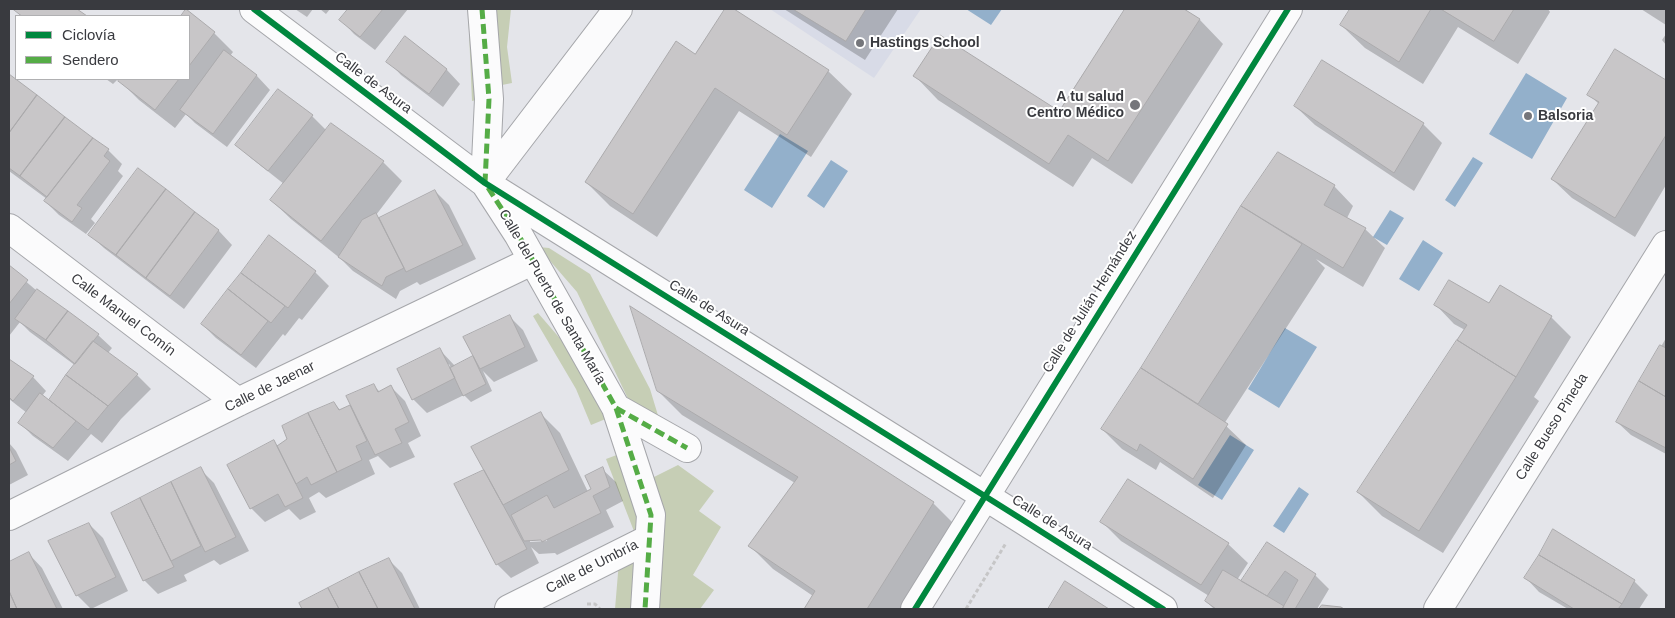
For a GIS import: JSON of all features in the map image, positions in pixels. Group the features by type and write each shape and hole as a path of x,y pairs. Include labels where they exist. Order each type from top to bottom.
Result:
{"street":[{"name":"Calle de Asura","path":"254,9 485,183 1163,609"},
{"path":"482,9 489,99 485,183"},
{"path":"485,183 618,9"},
{"name":"Calle de Julián Hernández","path":"915,609 1288,9"},
{"name":"Calle del Puerto de Santa María","path":"485,183 616,408 651,515 645,609"},
{"name":"Calle Manuel Comín","path":"9,228 238,402"},
{"name":"Calle Bueso Pineda","path":"1438,609 1666,245"},
{"name":"Calle de Jaenar","path":"9,516 238,402 532,261"},
{"path":"616,408 687,448"},
{"name":"Calle de Umbría","path":"509,609 649,538"}],"path":[{"path":"966,609 1009,539"}],"shaded area":[{"name":"Hastings School","path":"770,9 921,9 874,78"}],"green space":[{"path":"468,9 474,9 481,99 472,101"},
{"path":"495,9 511,9 507,47 512,83 497,86"},
{"path":"538,247 549,248 590,274 650,389 660,422 631,405 577,292"},
{"path":"538,313 589,372 608,418 591,425 576,389 533,316"},
{"path":"622,453 643,512 637,539 606,459"},
{"path":"678,465 714,491 699,511 721,527 693,575 714,590 700,609 655,609 652,478"},
{"path":"640,552 635,609 615,609 619,561"}],"water":[{"path":"966,9 1002,9 991,25"},
{"name":"Balsoria","path":"1526,73 1567,98 1532,159 1489,134"},
{"path":"780,134 808,151 772,208 744,190"},
{"path":"1473,157 1483,163 1455,207 1445,200"},
{"path":"831,160 848,171 824,208 807,196"},
{"path":"1390,210 1404,218 1387,245 1373,237"},
{"path":"1423,240 1443,253 1419,291 1399,279"},
{"path":"1285,328 1317,347 1279,408 1248,389"},
{"path":"1230,435 1254,450 1222,500 1198,485"},
{"path":"1299,487 1309,494 1284,533 1273,526"}],"building":[{"path":"13,9 77,9 86,15 21,15"},
{"path":"186,9 215,32 190,65 190,15 182,15"},
{"path":"348,9 383,9 360,37 339,20"},
{"path":"725,9 734,9 829,70 787,135 715,88 633,214 585,182 676,41 695,54"},
{"path":"793,9 866,9 846,41"},
{"path":"1125,9 1184,9 1200,19 1108,161 1068,135 1049,164 913,76 940,35 1059,111"},
{"path":"1350,9 1431,9 1399,62 1340,25"},
{"path":"1441,9 1514,9 1494,41"},
{"path":"405,36 447,69 429,94 386,62"},
{"path":"1615,49 1666,80 1666,135 1615,218 1551,179 1599,102 1587,95"},
{"path":"224,50 257,75 213,134 180,110"},
{"path":"1322,60 1424,123 1394,173 1294,106"},
{"path":"9,74 37,95 9,133"},
{"path":"119,80 178,80 155,110"},
{"path":"278,89 313,115 268,171 235,145"},
{"path":"37,95 65,117 20,176 9,168 9,133"},
{"path":"65,117 93,138 47,197 20,176"},
{"path":"331,123 384,161 321,241 270,200"},
{"path":"93,138 109,149 104,156 110,161 77,205 82,208 72,222 44,201"},
{"path":"1278,152 1335,185 1324,205 1366,228 1343,268 1241,206"},
{"path":"138,168 166,189 116,255 88,235"},
{"path":"166,189 195,212 146,278 116,255"},
{"path":"435,190 463,245 406,272 379,218"},
{"path":"1241,206 1302,244 1198,404 1141,368"},
{"path":"195,212 219,230 170,296 146,278"},
{"path":"376,213 404,268 386,277 382,286 338,257 362,220"},
{"path":"269,235 316,271 288,308 241,273"},
{"path":"9,265 28,280 9,304"},
{"path":"241,273 285,306 271,323 228,289"},
{"path":"1449,280 1489,303 1500,285 1552,316 1516,377 1457,340 1467,325 1434,305"},
{"path":"37,289 68,311 46,340 15,319"},
{"path":"228,289 268,321 241,355 201,324"},
{"path":"630,306 934,502 867,609 804,609 815,591 748,546 798,477 657,391"},
{"path":"68,311 99,334 75,364 46,340"},
{"path":"510,315 525,347 480,369 463,337"},
{"path":"1457,340 1516,377 1419,531 1357,492"},
{"path":"93,341 138,374 108,406 66,375"},
{"path":"1660,345 1666,348 1666,397 1639,381"},
{"path":"440,348 455,378 412,400 397,369"},
{"path":"473,356 486,384 463,396 450,368"},
{"path":"9,359 34,376 13,401 9,397"},
{"path":"1141,368 1228,424 1193,479 1140,444 1137,451 1101,429"},
{"path":"66,375 108,406 88,430 49,400"},
{"path":"1639,381 1666,397 1666,448 1616,422"},
{"path":"374,384 378,392 391,385 409,422 395,429 402,443 375,455 346,396"},
{"path":"40,393 76,421 53,448 18,423"},
{"path":"334,402 339,410 350,405 367,441 356,446 362,460 337,472 308,413"},
{"path":"541,412 569,470 503,505 471,447"},
{"path":"308,413 337,472 311,485 307,477 296,484 277,446 287,439 282,426"},
{"path":"274,440 303,498 285,507 278,494 250,509 227,465"},
{"path":"9,447 16,461 9,465"},
{"path":"201,467 236,537 205,552 171,482"},
{"path":"603,467 610,487 593,496 601,513 542,542 541,540 524,541 511,515 547,495 554,508 591,489 585,476"},
{"path":"484,470 527,549 496,565 454,484"},
{"path":"1128,479 1229,543 1201,585 1100,522"},
{"path":"171,482 201,546 171,561 140,498"},
{"path":"140,498 174,567 143,581 111,513"},
{"path":"89,523 116,577 76,596 48,541"},
{"path":"1553,529 1635,580 1622,604 1539,555"},
{"path":"1267,542 1316,574 1295,609 1282,609 1298,580 1285,571 1267,596 1241,581"},
{"path":"29,552 57,609 17,609 9,591 9,562"},
{"path":"1539,555 1622,604 1618,609 1574,609 1524,578"},
{"path":"389,558 415,609 378,609 359,572"},
{"path":"1223,570 1284,606 1282,609 1216,609 1205,601"},
{"path":"359,572 378,609 339,609 328,588"},
{"path":"1065,581 1109,609 1048,609"},
{"path":"328,588 339,609 302,609 299,603"},
{"path":"9,591 17,609 9,609"},
{"path":"1322,605 1341,607 1344,609 1319,609"}],"marked path":[{"path":"482,9 489,99 485,183 518,234 616,408 651,515 645,609"},
{"path":"616,408 687,448"}],"cycle path":[{"path":"254,9 485,183 1163,609"},
{"path":"915,609 1288,9"}],"place":[{"name":"Hastings School","path":"860,43"},
{"name":"A tu salud Centro Médico","path":"1135,105"},
{"name":"Balsoria","path":"1528,116"}]}
